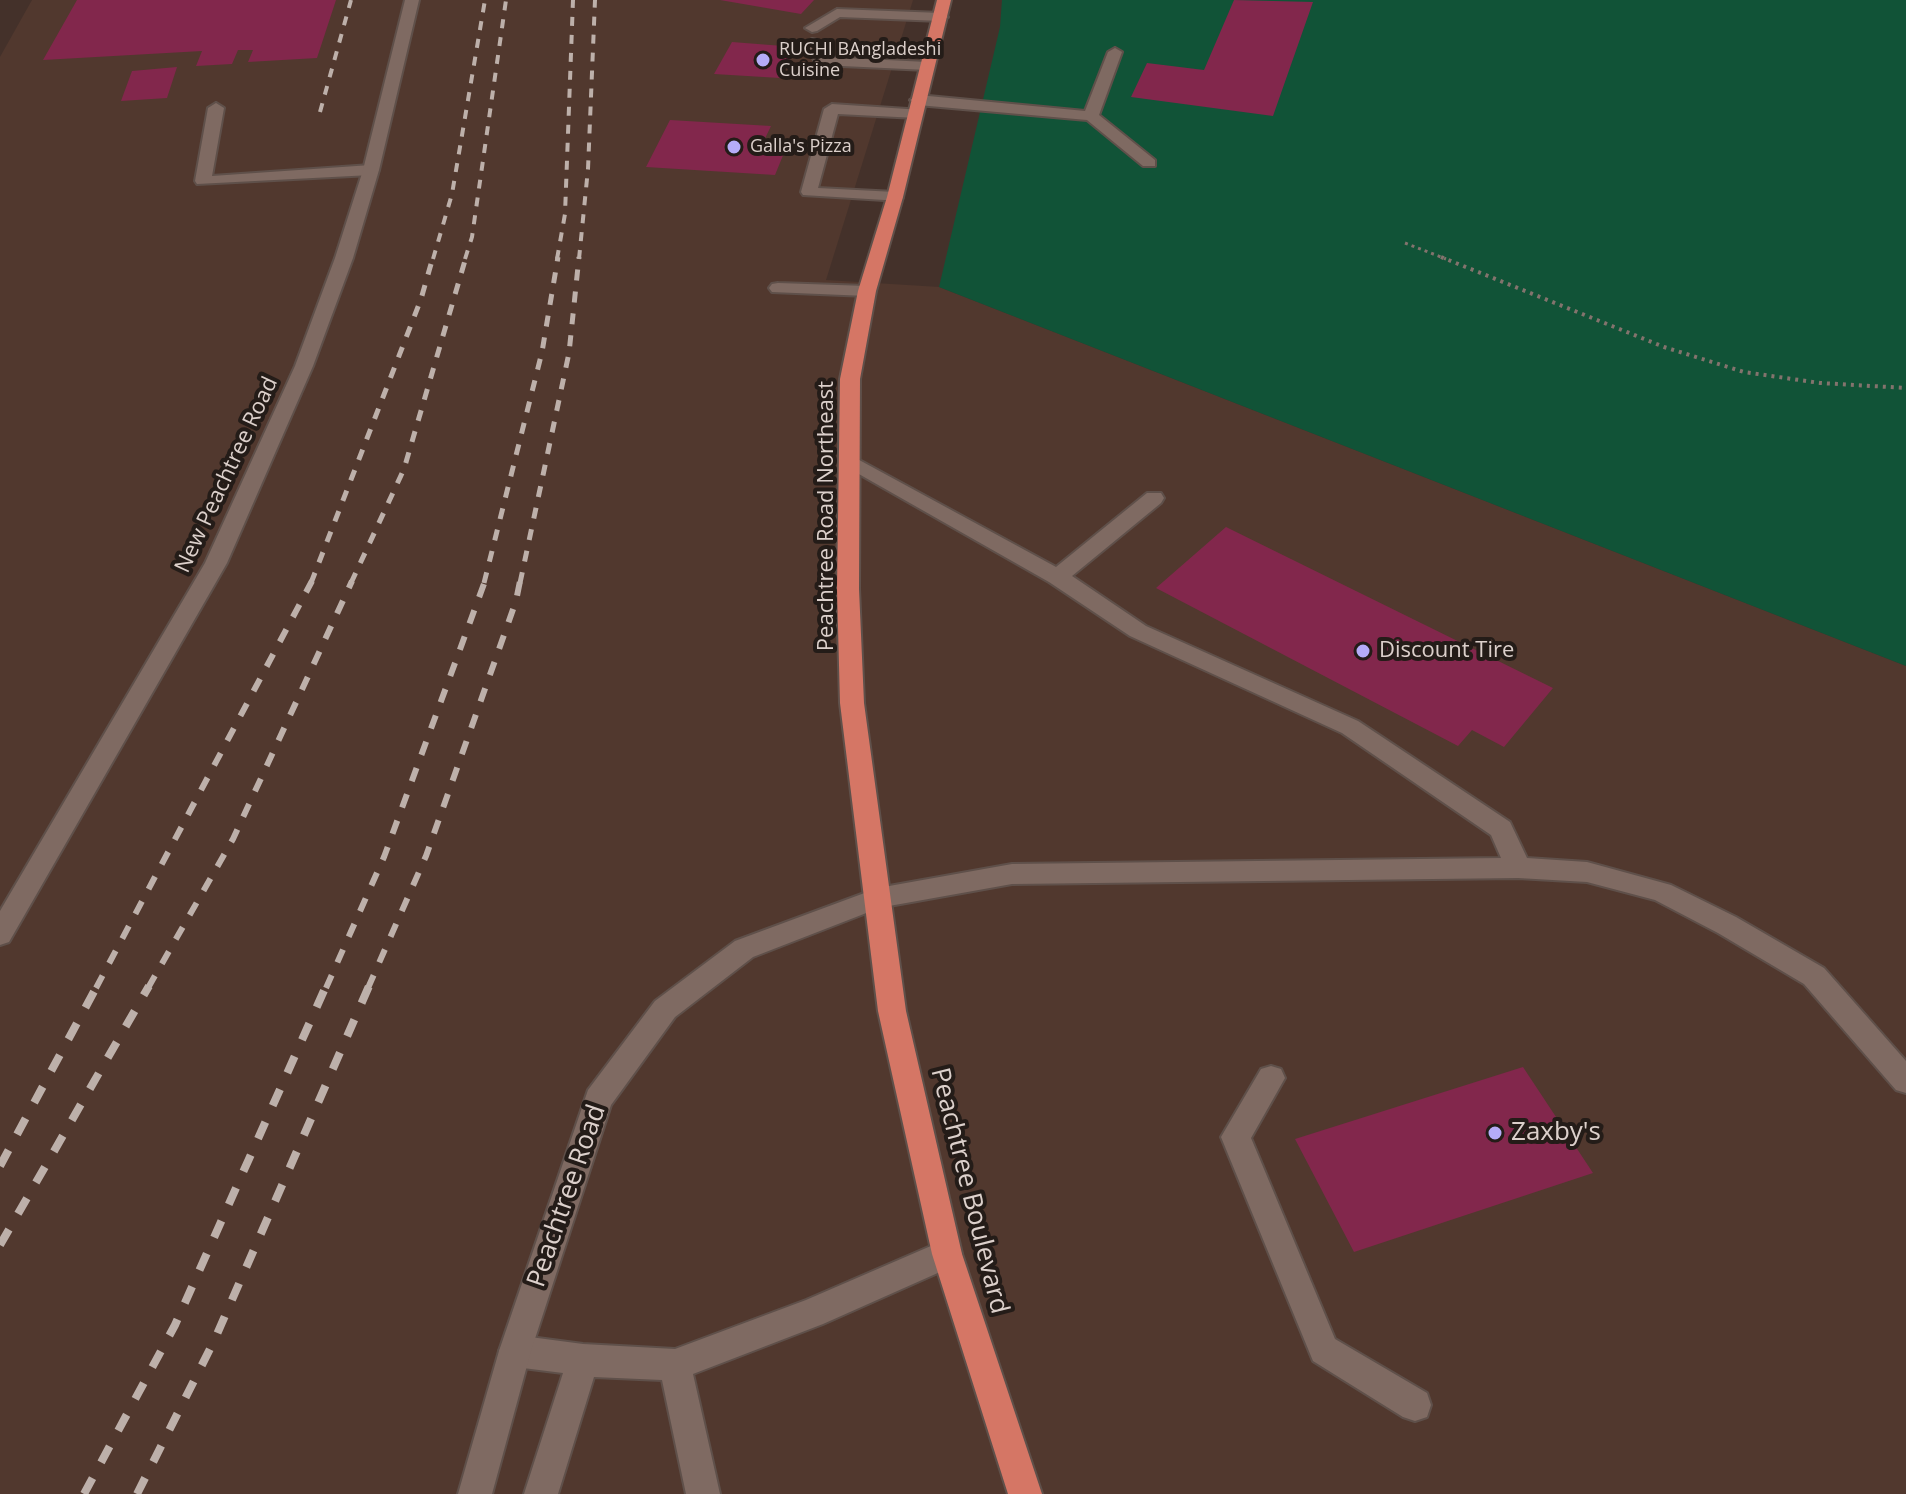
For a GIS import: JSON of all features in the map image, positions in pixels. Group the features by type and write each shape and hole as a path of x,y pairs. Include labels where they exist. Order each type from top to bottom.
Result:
{"highway":[{"name":"Peachtree Road Northeast","path":"878,898 852,703 848,589 850,379 867,291 895,197 942,8"},
{"name":"Peachtree Boulevard","path":"878,898 892,1011 947,1254 1025,1494"}],"street":[{"name":"New Peachtree Road","path":"0,934 216,563 304,366 344,258 371,170 412,0"},
{"path":"927,66 821,61 812,35 837,13 942,8"},
{"path":"1091,116 1115,52"},
{"path":"895,197 809,192 832,109 918,106 1091,116 1149,163"},
{"path":"216,108 203,181 371,170"},
{"path":"778,288 867,291"},
{"path":"850,461 1057,577 1138,631 1350,727 1501,829 1518,868"},
{"path":"1057,577 1154,498"},
{"name":"Peachtree Road","path":"475,1494 515,1351 598,1099 665,1009 744,949 878,898 1012,874 1518,868 1587,872 1662,892 1727,925 1814,976 1906,1081"},
{"path":"1271,1078 1236,1137 1324,1350 1415,1405"},
{"path":"515,1351 583,1360 675,1365 812,1313 947,1254"},
{"path":"541,1494 583,1360"},
{"path":"675,1365 703,1494"}],"path":[{"path":"1405,243 1664,347 1744,372 1820,383 1906,388"}],"shaded area":[{"path":"32,0 913,0 826,280 939,287 1906,666 1906,1494 0,1494 0,57"}],"green space":[{"path":"1002,0 1906,0 1906,666 939,287 1000,27"}],"building":[{"path":"77,0 336,0 317,58 248,62 253,50 238,50 232,64 196,66 202,51 43,60"},
{"path":"720,0 814,0 801,14"},
{"path":"1234,0 1313,2 1273,116 1131,97 1147,63 1204,70"},
{"path":"732,42 796,47 780,78 714,74"},
{"path":"177,67 167,98 121,101 132,71"},
{"path":"670,120 771,126 759,151 784,153 775,175 646,167"},
{"path":"1226,527 1553,688 1504,747 1472,730 1458,746 1156,588"},
{"path":"1523,1067 1593,1173 1354,1252 1295,1139"}],"railway":[{"path":"320,112 351,0"},
{"path":"433,259 452,194 485,0"},
{"path":"465,259 472,237 506,0"},
{"path":"557,259 565,214 573,0"},
{"path":"579,259 588,169 595,0"},
{"path":"311,583 421,299 433,257"},
{"path":"351,583 404,469 466,257"},
{"path":"484,583 542,352 558,257"},
{"path":"520,583 569,353 579,257"},
{"path":"148,988 233,839 352,581"},
{"path":"326,988 384,857 485,581"},
{"path":"368,988 426,856 516,601 520,581"},
{"path":"96,988 311,583"},
{"path":"0,1166 97,986"},
{"path":"0,1245 149,986"},
{"path":"84,1494 175,1325 326,986"},
{"path":"137,1494 214,1341 369,986"}],"place":[{"name":"RUCHI BAngladeshi Cuisine","path":"763,60"},
{"name":"Galla's Pizza","path":"734,147"},
{"name":"Discount Tire","path":"1363,651"},
{"name":"Zaxby's","path":"1495,1133"}]}
